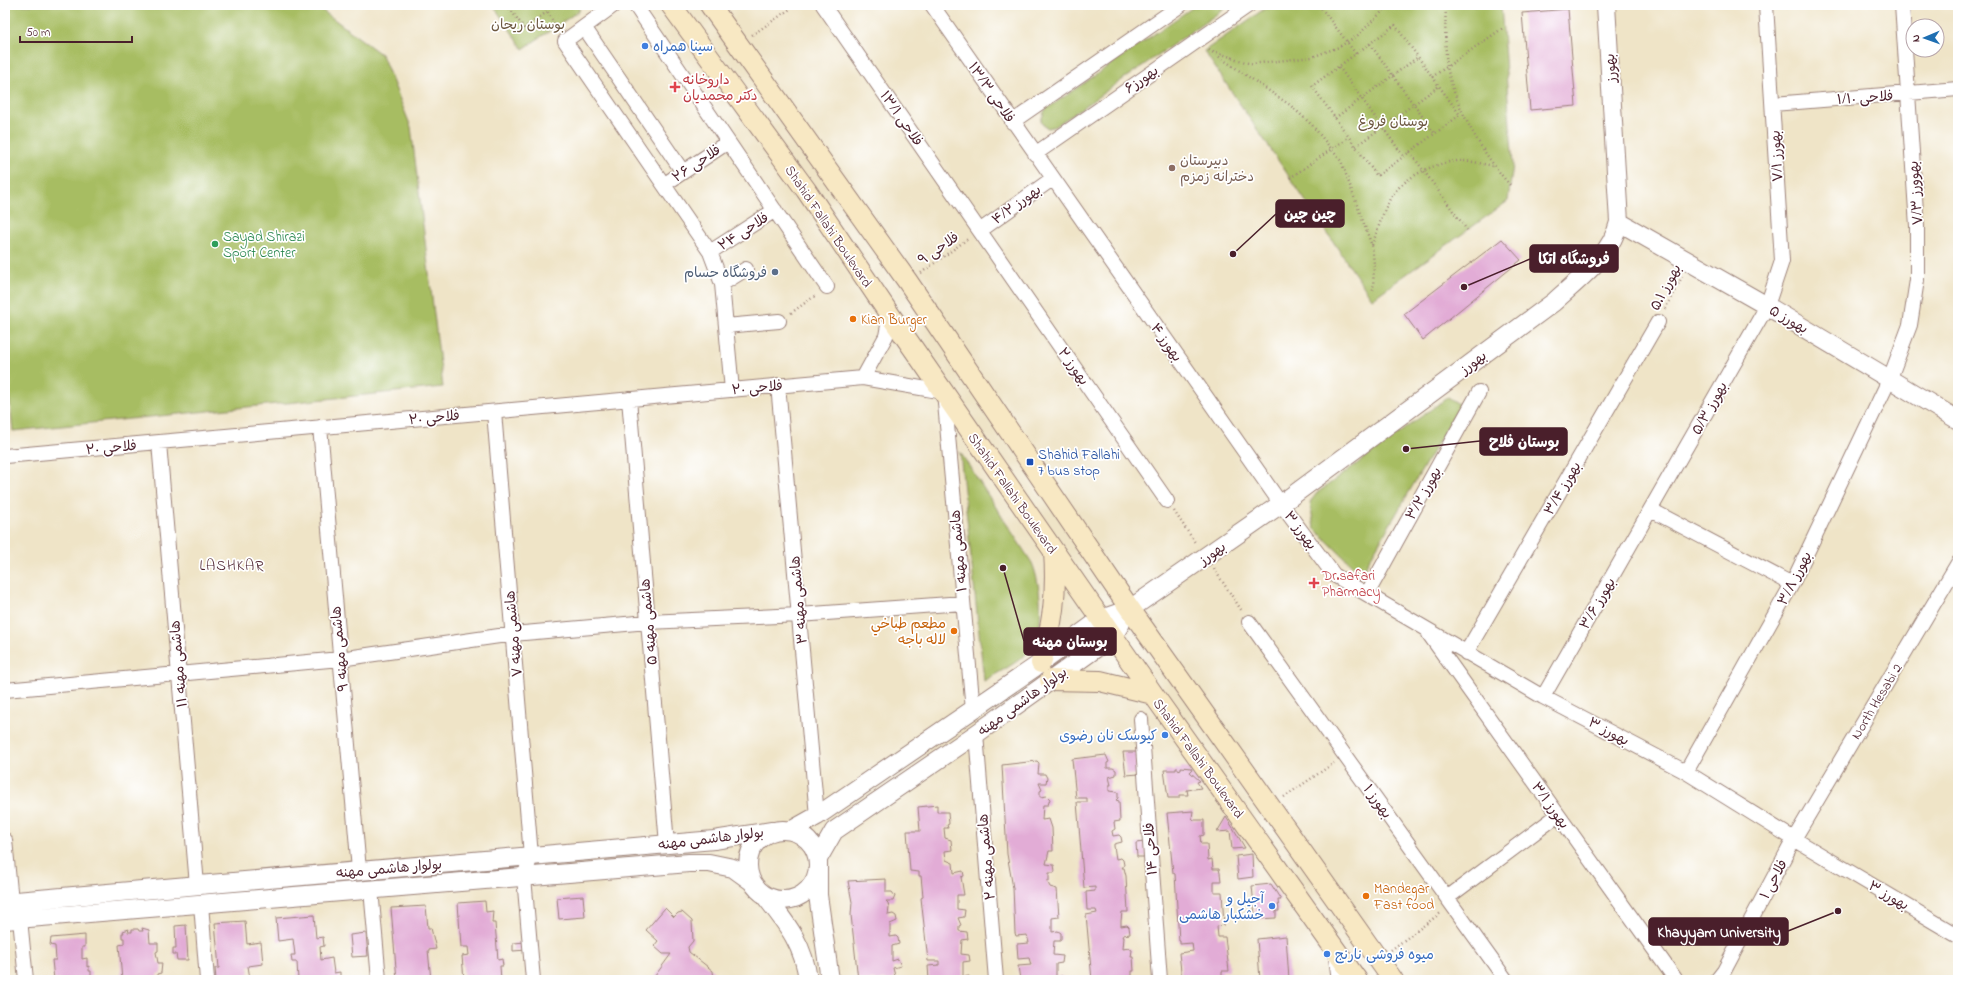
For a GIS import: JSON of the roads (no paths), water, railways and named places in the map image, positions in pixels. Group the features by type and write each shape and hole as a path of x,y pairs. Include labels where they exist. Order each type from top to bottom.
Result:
{"main road":[{"name":"Shahid Fallahi Boulevard","path":"671,5 806,190 1054,552 1356,980"},
{"name":"Shahid Fallahi Boulevard","path":"710,5 737,45 908,282 1130,610 1393,980"},
{"path":"1054,552 1056,585 1046,672 1100,681 1153,694"}],"street":[{"path":"614,5 565,41 665,184 710,252 722,284 732,390"},
{"path":"635,5 827,287"},
{"name":"فلاحی ۱۳/۱","path":"823,5 981,230"},
{"name":"فلاحی ۱۳/۳","path":"932,5 1052,179"},
{"path":"1012,122 1181,5"},
{"name":"بهورز","path":"1130,610 1281,504 1554,302 1586,272 1608,248 1616,233 1618,222 1606,5"},
{"name":"بهورز ۷/۱","path":"1766,5 1782,261 1767,306"},
{"name":"بهوورز ۷/۳","path":"1890,378 1910,324 1917,280 1917,226 1902,5"},
{"name":"بهورز۶","path":"1035,154 1247,6"},
{"path":"584,27 683,172"},
{"name":"فلاحی ۱/۱۰","path":"1773,104 1958,89"},
{"name":"فلاحی ۲۶","path":"665,184 728,142"},
{"name":"بهورز ۴/۲","path":"981,230 1052,179"},
{"name":"بهورز ۴","path":"1052,179 1281,504"},
{"name":"فلاحی ۲۴","path":"710,252 775,210"},
{"name":"بهورز ۵","path":"1618,222 1767,306 1890,378 1958,420"},
{"name":"بهورز ۲","path":"981,230 1167,501"},
{"path":"722,284 746,269"},
{"name":"بهورز ۵/۳","path":"1651,510 1767,306"},
{"path":"863,378 886,336 890,314"},
{"path":"726,326 779,321"},
{"name":"بهورز ۳/۴","path":"1466,653 1658,322"},
{"name":"فلاحی ۲۰","path":"5,456 863,378 944,392"},
{"name":"بهورز ۳/۸","path":"1686,772 1792,584 1890,378"},
{"name":"هاشمی مهنه ۳","path":"778,386 817,816"},
{"name":"هاشمی مهنه ۱","path":"944,392 973,710"},
{"name":"بهورز ۳/۲","path":"1367,594 1479,392"},
{"name":"هاشمی مهنه ۵","path":"629,399 667,844"},
{"name":"هاشمی مهنه ۷","path":"494,412 532,856"},
{"name":"هاشمی مهنه ۹","path":"320,427 359,870"},
{"name":"هاشمی مهنه ۱۱","path":"159,443 197,885"},
{"name":"بهورز ۳","path":"1281,504 1334,575 1543,697 1686,772 1794,839 1958,936"},
{"path":"1651,510 1792,584"},
{"name":"بهورز ۳/۶","path":"1543,697 1651,510"},
{"name":"North Hesabi 2","path":"1794,839 1958,563"},
{"path":"5,690 340,659 513,634 648,622 799,615 963,603"},
{"name":"بولوار هاشمی مهنه","path":"818,859 834,832 976,734 1046,672 1101,619 1130,610"},
{"name":"بولوار هاشمی مهنه","path":"792,830 817,816 973,710 1113,636 1130,610"},
{"name":"بهورز ۱","path":"1249,622 1506,980"},
{"name":"بهورز ۳/۱","path":"1425,629 1676,980"},
{"name":"فلاحی ۱۴","path":"1141,719 1160,980"},
{"name":"هاشمی مهنه ۲","path":"976,734 996,980"},
{"path":"1449,901 1558,815"},
{"path":"808,980 807,968 794,934 765,896 751,881 747,861 756,842 772,831 792,830 809,841 818,859 818,895 830,980"},
{"name":"بولوار هاشمی مهنه","path":"8,901 714,840 772,831"},
{"name":"فلاحی ۱","path":"1717,980 1724,971 1794,839"},
{"path":"5,840 8,901 26,980"},
{"path":"532,856 524,877 533,980"},
{"path":"765,896 784,901 803,895 816,879 818,859"},
{"name":"بولوار هاشمی مهنه","path":"12,920 710,862 733,868 751,881"},
{"path":"371,889 379,980"},
{"path":"201,904 207,980"},
{"path":"1334,947 1339,980"}],"place":[{"name":"سینا همراه","path":"645,46"},
{"name":"داروخانه دکتر محمدیان","path":"675,87"},
{"name":"دبیرستان دخترانه زمزم","path":"1172,168"},
{"name":"Sayad Shirazi Sport Center","path":"215,244"},
{"name":"چین چین","path":"1233,254"},
{"name":"فروشگاه حسام","path":"775,272"},
{"name":"فروشگاه اتکا","path":"1464,287"},
{"name":"Kian Burger","path":"853,319"},
{"name":"بوستان فلاح","path":"1406,449"},
{"name":"Shahid Fallahi 7 bus stop","path":"1030,462"},
{"name":"بوستان مهنه","path":"1003,568"},
{"name":"Dr.safari Pharmacy","path":"1314,583"},
{"name":"مطعم طباخي لاله باجه","path":"954,631"},
{"name":"کیوسک نان رضوی","path":"1165,735"},
{"name":"Mandegar Fast food","path":"1366,896"},
{"name":"آجیل و خشکبار هاشمی","path":"1272,906"},
{"name":"Khayyam University","path":"1838,911"},
{"name":"میوه فروشی نارنج","path":"1327,954"}],"district":[{"name":"LASHKAR","path":"232,565"}],"park label":[{"name":"بوستان ریحان","path":"528,24"},
{"name":"بوستان فروغ","path":"1393,121"}]}
